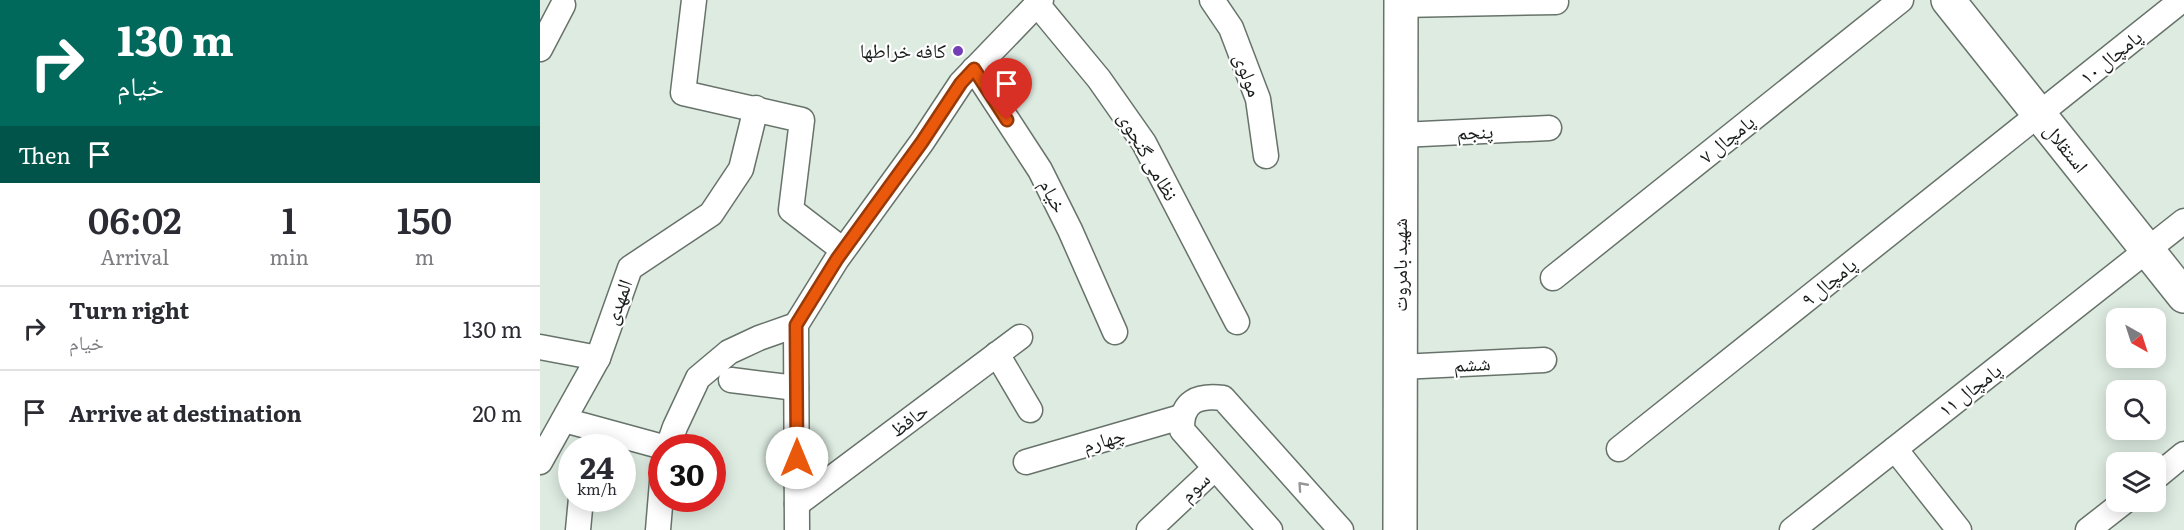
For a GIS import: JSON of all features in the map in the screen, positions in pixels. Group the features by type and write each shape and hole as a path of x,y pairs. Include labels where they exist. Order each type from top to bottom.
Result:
{"main road":[{"name":"استقلال","path":"1948,0 2184,296"},
{"name":"شهید بامروت","path":"1400,530 1401,2"}],"street":[{"path":"694,0 683,93 802,120 791,210 843,250"},
{"name":"مولوی","path":"1212,0 1231,28 1258,99 1266,156"},
{"name":"پامچال ۷","path":"1553,278 1901,0"},
{"name":"پامچال ۱۰","path":"2039,114 2182,0"},
{"path":"797,530 796,325 843,250 922,142 961,83 1039,2"},
{"name":"نظامی گنجوی","path":"1039,2 1100,79 1144,143 1237,322"},
{"path":"1401,2 1556,2"},
{"path":"540,49 563,5"},
{"name":"خیام","path":"974,69 1040,170 1070,230 1115,332"},
{"name":"المهدی","path":"540,462 598,358 630,268 711,214 741,169 756,108"},
{"name":"پامچال ۹","path":"1619,449 2039,114"},
{"name":"پنجم","path":"1401,135 1549,129"},
{"name":"پامچال ۱۱","path":"1792,530 2184,221"},
{"path":"673,434 698,378 729,352 796,325"},
{"name":"حافظ","path":"797,504 1020,337"},
{"path":"540,347 598,358"},
{"path":"997,354 1030,410"},
{"name":"ششم","path":"1400,367 1544,360"},
{"path":"731,380 796,388"},
{"path":"1270,530 1182,430 1181,417 1191,404 1205,396 1223,398 1341,530"},
{"name":"چهارم","path":"1026,462 1181,417"},
{"path":"564,420 648,443"},
{"path":"1895,449 1959,530"},
{"path":"2166,469 2184,454"},
{"name":"سوم","path":"1149,530 1214,469"},
{"path":"578,530 580,512"},
{"path":"658,530 660,512"},
{"path":"2088,530 2111,512"}],"place":[{"name":"کافه خراطها","path":"958,51"}],"route":[{"path":"797,458 796,325 810,300 961,83 974,69 1007,120"}]}
